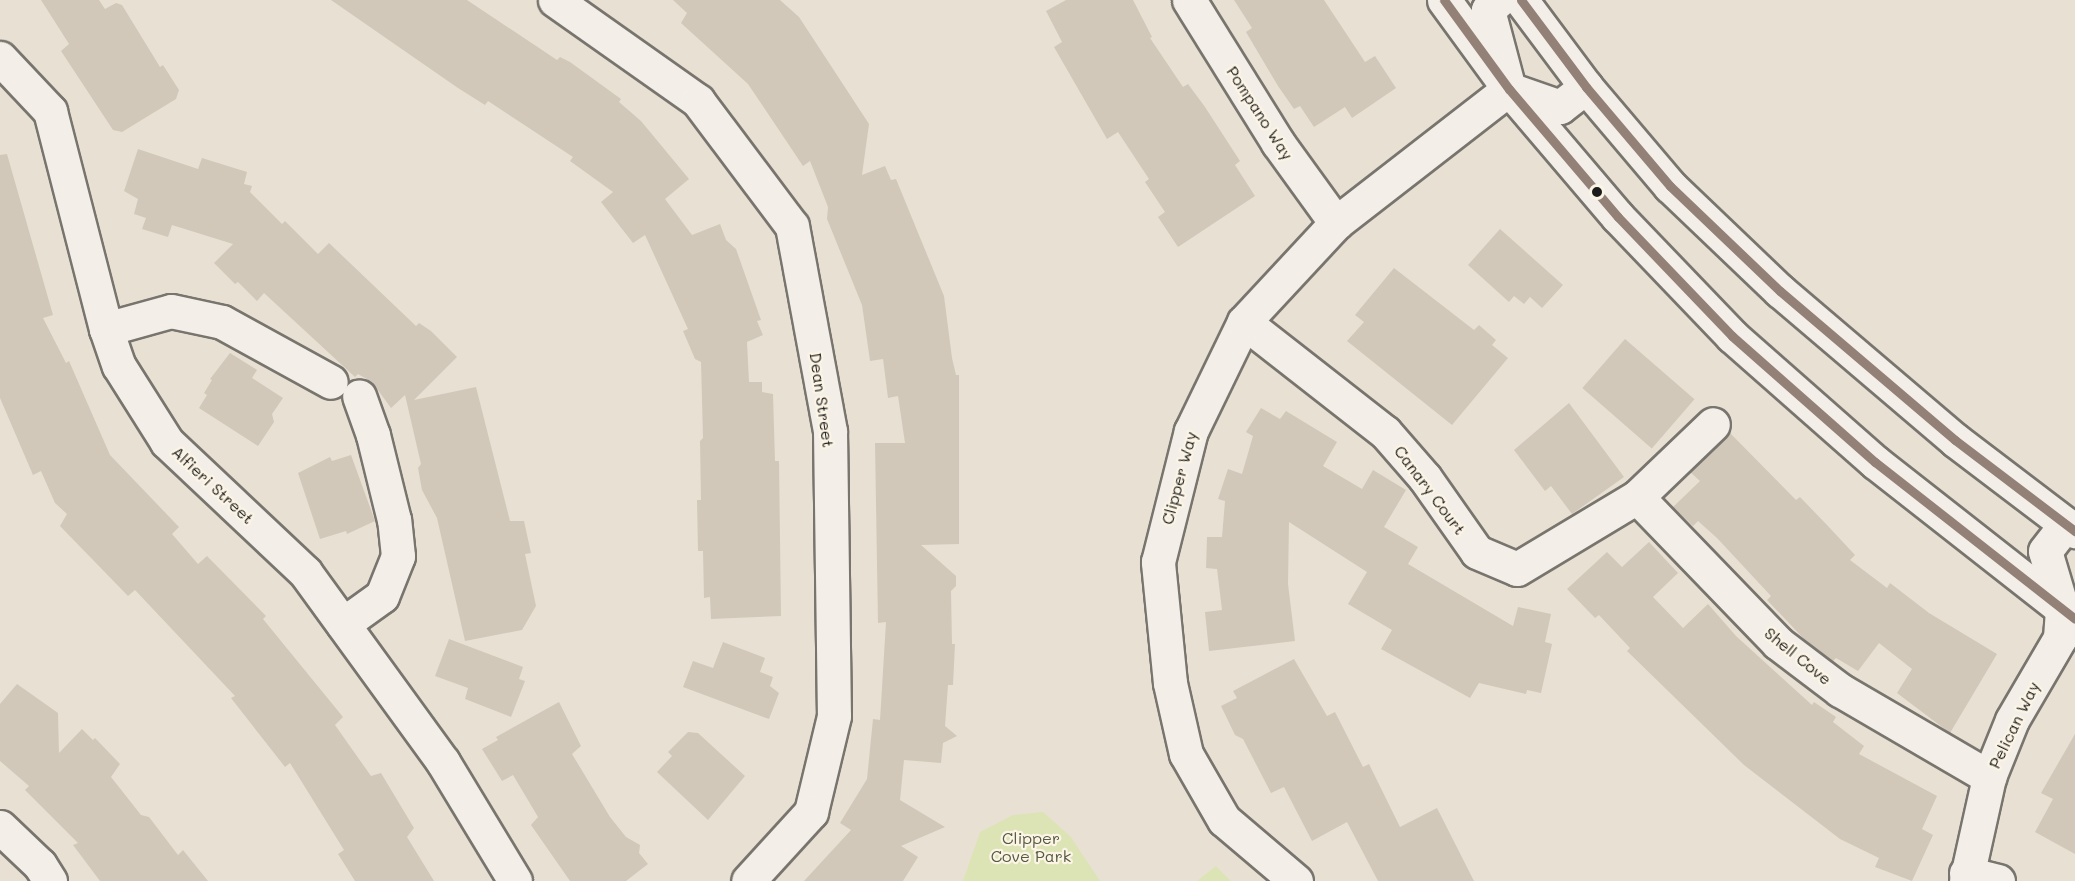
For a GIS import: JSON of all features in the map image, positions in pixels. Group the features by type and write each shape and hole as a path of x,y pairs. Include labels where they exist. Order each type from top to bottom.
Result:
{"street":[{"name":"Dean Street","path":"555,0 698,101 792,226 830,431 834,716 811,812 748,881"},
{"name":"Pompano Way","path":"1189,0 1278,143 1336,223"},
{"path":"1444,0 1509,89 1618,217 1732,336 1875,462 2070,612"},
{"path":"1498,0 1488,10 1509,89"},
{"path":"1521,0 1586,87 1670,186 1780,291 1955,440 2070,528 2045,551 2070,612"},
{"name":"Alfieri Street","path":"0,58 50,111 106,329 119,366 167,442 305,572 443,762 514,881"},
{"path":"1509,89 1560,107 1586,87"},
{"name":"Clipper Way","path":"1296,881 1224,820 1186,754 1170,682 1158,562 1191,430 1244,322 1336,223 1509,89"},
{"path":"106,329 171,311 222,322 345,389 373,435 394,520 398,556 382,596 343,624"},
{"name":"Canary Court","path":"1244,322 1385,432 1425,478 1477,552 1517,569 1539,559 1637,497 1713,424"},
{"name":"Shell Cove","path":"1637,497 1778,643 1840,690 1989,777"},
{"name":"Pelican Way","path":"1966,877 1989,777 2012,720 2060,638 2070,612"},
{"path":"0,827 40,865 50,881"},
{"path":"1966,877 1998,881"}],"green space":[{"name":"Clipper Cove Park","path":"1043,812 1071,837 1100,881 963,881 980,832 1013,815"},
{"path":"1216,866 1231,881 1197,881"}],"building":[{"path":"41,0 99,0 105,9 116,3 122,5 160,67 163,65 179,90 176,99 122,132 113,130 61,51 69,44"},
{"path":"331,0 467,0 557,60 560,57 570,62 621,99 619,102 641,121 689,179 665,199 692,235 720,224 726,240 736,249 761,320 757,321 763,335 747,342 749,382 762,382 762,392 773,394 775,461 779,461 781,616 711,619 710,597 704,598 703,551 698,551 697,500 701,500 700,441 703,438 701,362 695,359 683,331 688,329 645,235 633,243 601,202 613,192 570,161 573,157 488,101 485,105 458,88"},
{"path":"673,0 780,0 799,17 869,124 862,175 885,166 891,180 896,179 944,296 952,358 956,375 959,375 959,544 921,545 956,576 956,586 951,591 952,644 955,644 953,685 948,685 945,726 957,736 943,743 941,763 904,760 900,800 945,827 901,846 918,857 903,881 804,881 851,830 840,823 867,779 873,719 880,720 886,622 878,623 875,443 905,443 898,396 888,398 883,359 870,361 862,305 827,219 828,207 810,161 803,166 748,84 681,23 687,13"},
{"path":"1066,0 1133,0 1152,37 1150,38 1183,87 1188,84 1205,107 1240,161 1235,165 1255,196 1178,247 1158,217 1165,212 1145,182 1149,179 1118,132 1107,139 1054,47 1062,42 1046,11"},
{"path":"1234,0 1324,0 1365,62 1375,56 1396,88 1352,118 1345,107 1314,127 1300,106 1294,109 1278,86 1246,32 1252,28"},
{"path":"138,149 198,169 202,158 247,172 244,184 252,186 250,192 282,224 285,221 318,254 329,243 416,326 419,323 431,331 457,357 414,400 476,387 510,521 524,521 531,553 525,554 536,606 522,630 465,641 437,518 422,490 418,468 421,464 405,395 391,408 372,382 358,374 355,377 264,293 257,301 238,282 235,284 214,263 233,244 172,225 168,237 142,229 146,218 134,214 138,199 124,191"},
{"path":"7,154 53,315 43,318 66,363 69,361 110,455 179,527 172,534 198,564 207,556 266,616 263,619 343,717 335,725 371,776 381,773 414,828 407,837 434,881 355,881 338,854 344,850 290,763 285,767 231,698 235,696 135,590 128,596 60,526 67,514 55,503 41,471 33,475 0,398 0,155"},
{"path":"1500,229 1563,285 1542,308 1530,297 1524,304 1514,296 1509,302 1468,265"},
{"path":"1394,268 1474,330 1479,325 1496,340 1492,345 1508,358 1452,425 1347,341 1364,322 1355,315"},
{"path":"1625,339 1694,399 1652,448 1582,388"},
{"path":"230,353 257,370 252,378 283,398 272,414 274,422 258,446 199,408 207,395 204,393 212,380 210,379"},
{"path":"1569,403 1624,477 1572,514 1551,486 1545,491 1514,450"},
{"path":"1261,408 1280,419 1286,411 1337,442 1323,466 1362,489 1373,470 1406,490 1384,527 1418,547 1408,564 1513,626 1518,607 1551,614 1545,642 1552,644 1541,693 1527,690 1526,694 1479,683 1470,698 1381,649 1392,630 1348,604 1367,572 1289,522 1288,584 1295,641 1209,651 1205,612 1222,610 1217,569 1206,568 1207,537 1222,537 1225,501 1218,499 1228,469 1242,474 1253,436 1246,432"},
{"path":"1730,433 1796,500 1800,497 1827,525 1855,555 1850,560 1887,588 1890,583 1929,613 1997,654 1950,733 1897,693 1912,669 1879,643 1858,671 1836,658 1833,661 1805,640 1767,600 1771,596 1717,538 1698,521 1693,526 1673,507 1700,481 1690,472"},
{"path":"351,455 375,521 347,534 346,531 320,539 298,473 330,457 332,461"},
{"path":"1649,542 1678,573 1653,597 1683,628 1708,604 1736,636 1812,705 1814,702 1836,717 1833,722 1864,746 1859,754 1937,796 1922,829 1933,835 1912,881 1875,867 1879,858 1840,839 1744,765 1627,651 1630,648 1599,615 1595,618 1567,589 1607,552 1622,567"},
{"path":"449,639 523,667 519,679 525,681 511,717 465,699 468,688 435,676"},
{"path":"723,642 765,658 760,672 773,677 770,686 779,693 769,719 683,687 693,661 713,668"},
{"path":"1294,659 1327,716 1335,712 1363,767 1369,764 1400,827 1437,808 1474,881 1378,881 1347,822 1312,841 1284,787 1271,793 1243,739 1235,735 1221,706 1237,698 1233,691"},
{"path":"17,684 58,713 59,753 82,729 93,740 95,738 120,764 111,777 141,815 149,817 178,855 183,850 208,881 100,881 73,845 78,843 25,790 29,786 0,761 0,704"},
{"path":"559,702 581,746 572,754 610,817 626,837 640,845 639,853 648,864 626,881 570,881 531,825 538,817 513,775 502,781 482,749 498,740 496,737"},
{"path":"688,732 698,733 745,776 708,820 657,772 672,756 668,752"},
{"path":"2075,734 2075,854 2035,832 2053,799 2041,793"}],"transit line":[{"path":"1444,0 1509,89 1618,217 1732,336 1875,462 2075,619"},
{"path":"1521,0 1586,87 1670,186 1780,291 1955,440 2075,531"}]}
